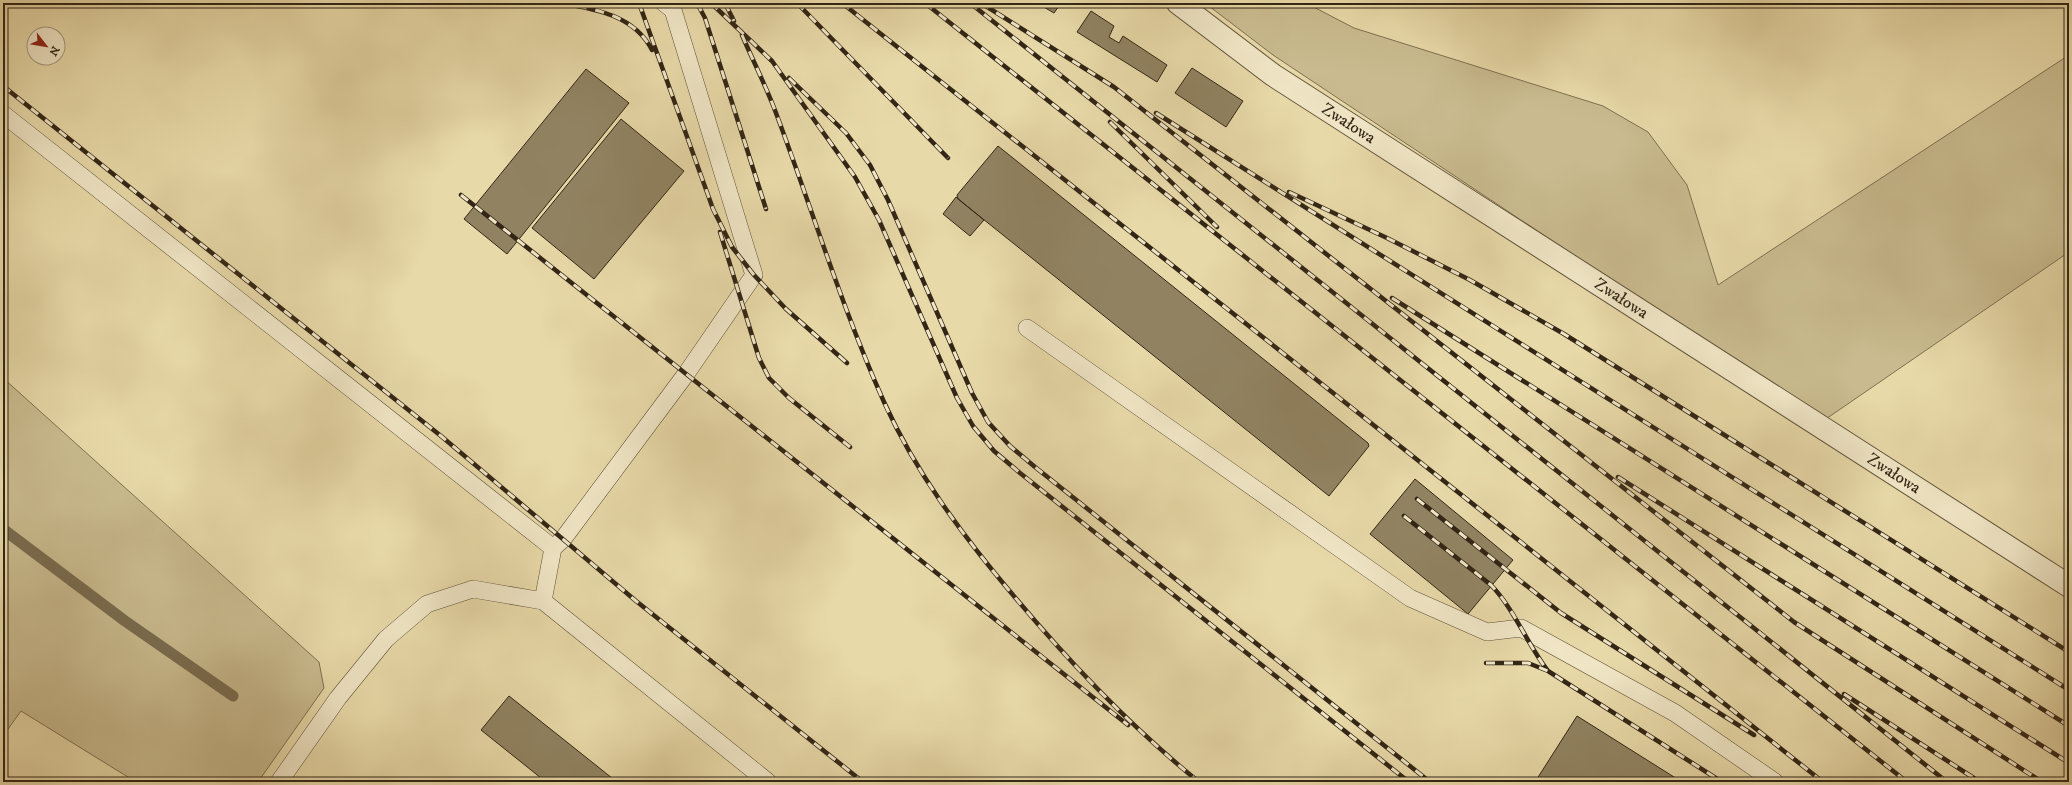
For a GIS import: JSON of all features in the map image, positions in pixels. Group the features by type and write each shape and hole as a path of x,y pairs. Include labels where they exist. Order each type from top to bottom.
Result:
{"street":[{"name":"Zwałowa","path":"1178,3 1280,80 2069,586"}],"lane":[{"path":"543,601 553,548 563,539 686,374 754,275 673,10 664,3"},
{"path":"3,114 553,548"},
{"path":"1027,328 1410,598 1487,632 1521,628 1675,712 1775,782"},
{"path":"279,782 338,698 386,639 428,604 473,589 543,601 768,782"}],"shaded area":[{"path":"1205,3 1306,3 1354,28 1603,106 1648,132 1687,185 1718,285 2069,55 2069,252 1823,421 1273,55"},
{"path":"3,378 319,662 324,688 258,782 136,782 21,711 3,736"}],"building":[{"path":"1037,3 1061,3 1054,13"},
{"path":"1091,11 1114,26 1109,37 1119,43 1123,36 1167,65 1157,82 1077,32"},
{"path":"1192,68 1243,101 1226,127 1175,93"},
{"path":"586,69 629,103 507,254 464,219"},
{"path":"621,119 684,171 594,279 532,228"},
{"path":"998,146 1368,443 1369,446 1329,496 958,199 957,195"},
{"path":"956,197 984,220 970,236 943,214"},
{"path":"1415,479 1513,560 1468,614 1370,534"},
{"path":"509,696 617,782 546,782 481,730"},
{"path":"1577,716 1682,782 1535,782"}],"waterway":[{"path":"3,529 125,621 233,696"}],"railway":[{"path":"560,3 600,11 624,21 644,38 652,50"},
{"path":"639,3 713,209 732,247 754,275 786,309 847,363"},
{"path":"697,3 705,18 766,209"},
{"path":"711,3 772,61 855,177 879,220 957,398 973,426 994,451 1409,782"},
{"path":"725,3 734,21"},
{"path":"797,3 948,158"},
{"path":"842,3 1823,782"},
{"path":"925,3 1907,782"},
{"path":"970,3 1947,782"},
{"path":"981,3 1114,87 1794,622 2042,782"},
{"path":"742,35 776,113 854,331 884,402 926,479 976,550 1056,645 1149,739 1199,782"},
{"path":"789,78 846,133 870,165 888,200 972,393 988,422 1010,446 1035,467 1430,782"},
{"path":"3,86 441,436 636,601 863,782"},
{"path":"1156,113 2069,690"},
{"path":"1110,122 1217,227"},
{"path":"1289,192 1387,238 1470,280 1564,334 2069,652"},
{"path":"461,195 1128,725"},
{"path":"720,232 759,358 769,378 789,398 850,447"},
{"path":"1392,298 2069,726"},
{"path":"1618,477 2069,763"},
{"path":"1417,499 1561,613 1754,735"},
{"path":"1404,516 1491,585 1507,605 1548,671"},
{"path":"1486,663 1528,663 1548,671 1722,782"},
{"path":"1844,694 1980,782"}]}
